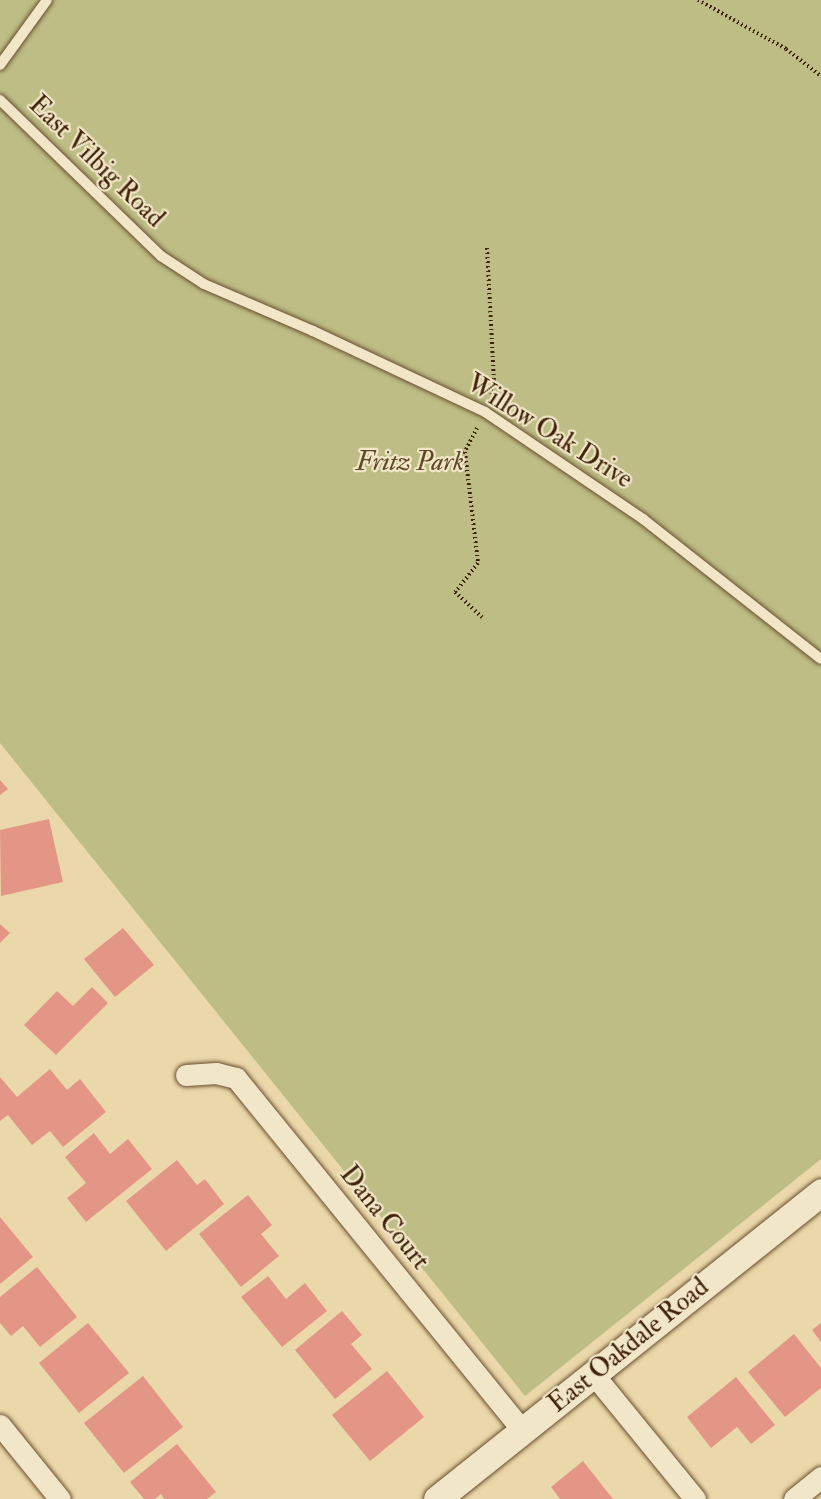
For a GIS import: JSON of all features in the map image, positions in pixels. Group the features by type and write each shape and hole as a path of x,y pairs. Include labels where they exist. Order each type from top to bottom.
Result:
{"street":[{"name":"Dana Court","path":"186,1075 216,1073 236,1078 523,1431"},
{"name":"East Oakdale Road","path":"437,1499 821,1192"},
{"path":"594,1374 695,1499"},
{"path":"0,1425 60,1499"},
{"path":"794,1499 821,1477"}],"lane":[{"path":"0,65 47,0"},
{"name":"East Vilbig Road","path":"0,100 161,256"},
{"name":"Willow Oak Drive","path":"161,256 204,284 313,331 485,412 643,519 821,659"}],"path":[{"path":"698,0 786,49 821,76"},
{"path":"482,617 455,592 478,563 465,453 485,412 494,380 487,248"}],"green space":[{"name":"Fritz Park","path":"0,0 821,0 821,1159 525,1396 0,743"}],"building":[{"path":"0,780 8,789 0,795"},
{"path":"49,819 63,882 1,896 0,830"},
{"path":"0,924 10,933 0,943"},
{"path":"123,928 154,965 115,997 84,959"},
{"path":"92,987 108,1003 56,1055 24,1025 57,991 73,1006"},
{"path":"50,1069 67,1090 80,1079 106,1112 63,1147 50,1131 32,1145 8,1115 0,1121 0,1077 17,1097"},
{"path":"94,1133 110,1154 128,1139 152,1169 86,1222 67,1198 86,1183 65,1157"},
{"path":"177,1160 197,1185 205,1179 224,1204 166,1251 126,1201"},
{"path":"248,1195 272,1225 261,1234 279,1256 241,1287 199,1234"},
{"path":"0,1217 33,1257 0,1284"},
{"path":"37,1267 77,1317 40,1347 23,1326 11,1336 0,1323 0,1297"},
{"path":"268,1276 286,1299 305,1283 327,1311 282,1347 241,1297"},
{"path":"342,1311 362,1335 351,1344 372,1369 335,1399 295,1350"},
{"path":"88,1323 129,1373 79,1413 39,1363"},
{"path":"821,1323 821,1342 812,1330"},
{"path":"794,1334 821,1368 821,1388 785,1417 748,1372"},
{"path":"387,1371 424,1417 370,1461 332,1415"},
{"path":"143,1376 183,1427 124,1473 84,1423"},
{"path":"736,1377 775,1425 751,1444 737,1427 711,1448 687,1417"},
{"path":"177,1444 216,1492 207,1499 164,1499 161,1494 155,1499 144,1499 130,1482"},
{"path":"583,1461 613,1499 560,1499 551,1487"}]}
